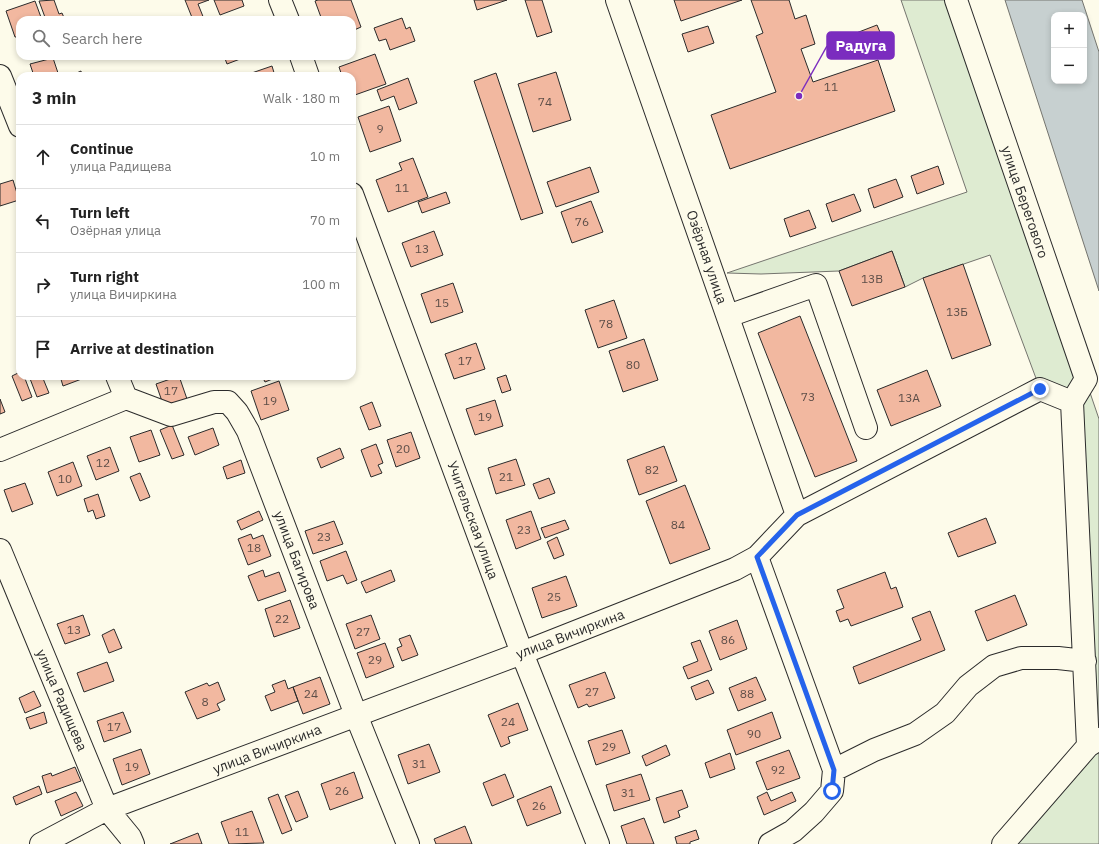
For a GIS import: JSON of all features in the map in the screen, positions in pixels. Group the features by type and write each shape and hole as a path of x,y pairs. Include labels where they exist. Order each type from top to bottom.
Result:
{"street":[{"path":"280,0 286,16"},
{"name":"Озёрная улица","path":"617,0 797,515"},
{"name":"улица Берегового","path":"956,0 1086,379 1072,402"},
{"path":"302,60 307,72"},
{"path":"0,76 16,116"},
{"name":"Учительская улица","path":"356,205 522,653 598,844"},
{"path":"728,316 816,285 866,428"},
{"path":"0,450 126,398 119,380"},
{"name":"улица Вичиркина","path":"41,844 107,809 522,653 736,569 757,557 797,515 1040,389 1072,402"},
{"name":"улица Багирова","path":"126,398 171,415 214,402 228,402 237,412 248,431 356,715 408,844"},
{"path":"1003,844 1094,742 1085,661 1072,402"},
{"name":"улица Радищева","path":"0,550 107,809 130,837 133,844"},
{"path":"757,557 834,770 832,791 814,812 793,830 770,844"},
{"path":"834,770 874,750 915,734 945,713 968,686 994,666 1021,658 1058,658 1085,661"}],"green space":[{"path":"901,0 956,0 1099,419 1099,844 1003,844 1088,746 1072,403 1040,389 990,255 923,278 905,287 892,251 839,271 761,274 727,273 967,192"}],"shaded area":[{"path":"1005,0 1082,0 1086,12 1051,12 1051,84 1087,84 1087,15 1099,52 1099,291"}],"building":[{"path":"54,0 59,14 62,13 63,16 45,16 39,1"},
{"path":"185,0 209,0 198,4 203,16 191,16"},
{"path":"214,0 242,0 244,6 220,15"},
{"path":"351,0 361,27 356,29 356,16 321,16 315,1"},
{"path":"474,0 507,0 477,10"},
{"path":"525,0 542,0 552,32 537,37"},
{"path":"674,0 742,0 681,21"},
{"path":"751,0 789,0 795,19 806,15 815,44 801,49 813,82 878,60 895,111 730,169 711,115 776,92 756,36 763,33"},
{"path":"35,1 41,16 16,16 15,37 6,11"},
{"path":"402,18 406,29 410,27 415,41 390,50 386,39 379,41 374,28"},
{"path":"877,25 885,44 859,54 851,35"},
{"path":"708,26 714,43 688,52 682,34"},
{"path":"375,54 386,84 356,95 356,72 341,72 339,67"},
{"path":"45,60 54,60 58,72 33,72 30,64"},
{"path":"226,60 238,60 227,64"},
{"path":"272,66 274,72 255,72"},
{"path":"556,72 571,120 533,132 518,84"},
{"path":"496,73 543,213 521,220 474,81"},
{"path":"408,78 417,103 399,110 394,96 381,101 377,90"},
{"path":"389,106 401,141 370,152 358,117"},
{"path":"413,158 428,197 388,212 376,180 402,170 399,163"},
{"path":"938,166 944,184 917,194 911,176"},
{"path":"590,167 599,192 556,207 547,182"},
{"path":"896,179 903,197 874,208 868,189"},
{"path":"13,180 16,190 16,201 0,206 0,184"},
{"path":"446,192 450,203 422,213 418,202"},
{"path":"854,194 861,211 832,222 826,204"},
{"path":"591,201 603,232 572,243 561,212"},
{"path":"809,210 816,228 790,237 784,219"},
{"path":"434,231 443,255 411,267 402,243"},
{"path":"892,251 905,287 852,306 839,271"},
{"path":"963,264 991,345 952,359 923,278"},
{"path":"453,283 463,312 431,323 421,294"},
{"path":"614,300 627,338 598,348 585,310"},
{"path":"800,316 857,461 815,477 758,333"},
{"path":"644,339 658,380 623,392 609,351"},
{"path":"476,343 485,369 454,379 445,354"},
{"path":"927,370 941,406 891,426 877,390"},
{"path":"16,374 16,380 26,380 32,397 22,401 12,376"},
{"path":"506,375 511,390 502,393 497,378"},
{"path":"31,380 44,380 49,393 37,397"},
{"path":"61,380 79,380 63,386"},
{"path":"168,380 180,380 187,399 164,407 156,384"},
{"path":"279,381 289,410 261,420 251,391"},
{"path":"0,399 5,412 0,414"},
{"path":"495,400 503,426 475,435 466,409"},
{"path":"372,402 381,426 369,430 360,407"},
{"path":"172,425 184,455 172,459 160,430"},
{"path":"213,428 219,445 195,455 188,437"},
{"path":"151,430 160,455 139,462 130,437"},
{"path":"411,432 420,458 396,467 387,440"},
{"path":"376,444 383,463 378,465 382,473 371,477 361,450"},
{"path":"664,446 677,481 639,495 627,460"},
{"path":"110,447 119,471 96,480 87,456"},
{"path":"340,448 344,458 321,468 317,458"},
{"path":"516,459 525,485 496,494 488,468"},
{"path":"241,460 245,473 227,479 223,467"},
{"path":"73,462 82,486 57,496 48,472"},
{"path":"140,473 150,497 140,501 130,477"},
{"path":"549,478 555,493 539,499 533,484"},
{"path":"25,483 33,504 12,512 4,490"},
{"path":"685,485 710,549 670,564 646,501"},
{"path":"98,494 105,516 96,519 93,510 88,512 84,499"},
{"path":"259,511 263,520 241,530 237,521"},
{"path":"531,511 541,539 516,549 506,520"},
{"path":"986,518 996,543 958,557 948,533"},
{"path":"565,520 569,529 545,538 541,528"},
{"path":"334,521 343,544 313,554 305,531"},
{"path":"251,534 253,539 263,535 271,556 248,565 238,539"},
{"path":"557,537 564,555 554,559 547,542"},
{"path":"346,551 357,580 347,584 343,575 327,581 320,561"},
{"path":"263,570 265,577 279,572 286,591 258,601 248,576"},
{"path":"391,570 395,581 366,593 361,582"},
{"path":"885,572 891,589 896,587 903,607 851,626 848,619 840,622 836,611 844,608 837,590"},
{"path":"566,576 577,606 542,618 532,588"},
{"path":"1015,595 1027,625 987,641 975,611"},
{"path":"290,600 300,628 274,637 265,609"},
{"path":"930,611 945,650 859,684 853,667 921,640 912,618"},
{"path":"83,615 90,635 65,644 57,624"},
{"path":"371,615 380,639 355,649 346,624"},
{"path":"737,620 747,649 720,660 709,631"},
{"path":"114,629 122,648 109,653 102,635"},
{"path":"410,635 418,655 402,661 397,648 402,646 399,639"},
{"path":"700,640 712,670 688,679 683,667 698,661 691,643"},
{"path":"385,643 394,667 366,678 357,653"},
{"path":"107,662 114,681 84,692 77,673"},
{"path":"605,672 615,698 589,707 587,704 578,708 569,685"},
{"path":"320,677 330,704 303,714 293,687"},
{"path":"756,677 766,700 738,711 729,688"},
{"path":"285,680 288,689 293,687 298,701 271,711 265,696 275,692 272,685"},
{"path":"708,680 714,693 696,700 691,687"},
{"path":"218,682 225,700 217,704 220,710 197,719 185,692 207,683 209,686"},
{"path":"34,691 41,706 25,713 19,698"},
{"path":"518,703 528,730 508,737 510,743 501,747 488,715"},
{"path":"44,712 47,723 30,729 26,718"},
{"path":"123,712 131,732 104,742 97,721"},
{"path":"772,712 781,738 736,755 727,730"},
{"path":"622,730 630,753 596,765 588,741"},
{"path":"429,744 440,772 408,784 398,755"},
{"path":"666,745 670,755 646,766 642,756"},
{"path":"141,749 150,774 122,785 113,759"},
{"path":"789,750 800,778 767,790 756,762"},
{"path":"730,753 735,769 710,778 705,763"},
{"path":"75,767 81,781 47,793 42,776 51,773 52,776"},
{"path":"354,772 363,798 330,810 321,784"},
{"path":"505,774 514,797 492,806 483,783"},
{"path":"641,774 650,800 614,811 606,785"},
{"path":"39,786 42,794 16,805 13,797"},
{"path":"551,786 561,813 527,826 517,800"},
{"path":"682,790 688,807 678,811 680,817 664,823 656,798"},
{"path":"298,791 308,817 296,822 285,796"},
{"path":"76,792 83,806 61,816 55,801"},
{"path":"767,792 771,801 792,792 796,801 764,815 757,797"},
{"path":"278,794 292,830 282,834 268,798"},
{"path":"252,811 264,843 229,844 221,822"},
{"path":"644,818 654,844 627,844 621,826"},
{"path":"465,826 472,844 436,844 434,839"},
{"path":"696,830 699,839 690,842 690,844 677,844 675,837"},
{"path":"198,833 202,844 170,844"}],"place":[{"name":"Радуга","path":"799,96"}],"route":[{"path":"832,791 834,770 757,557 797,515 1040,389"}]}
